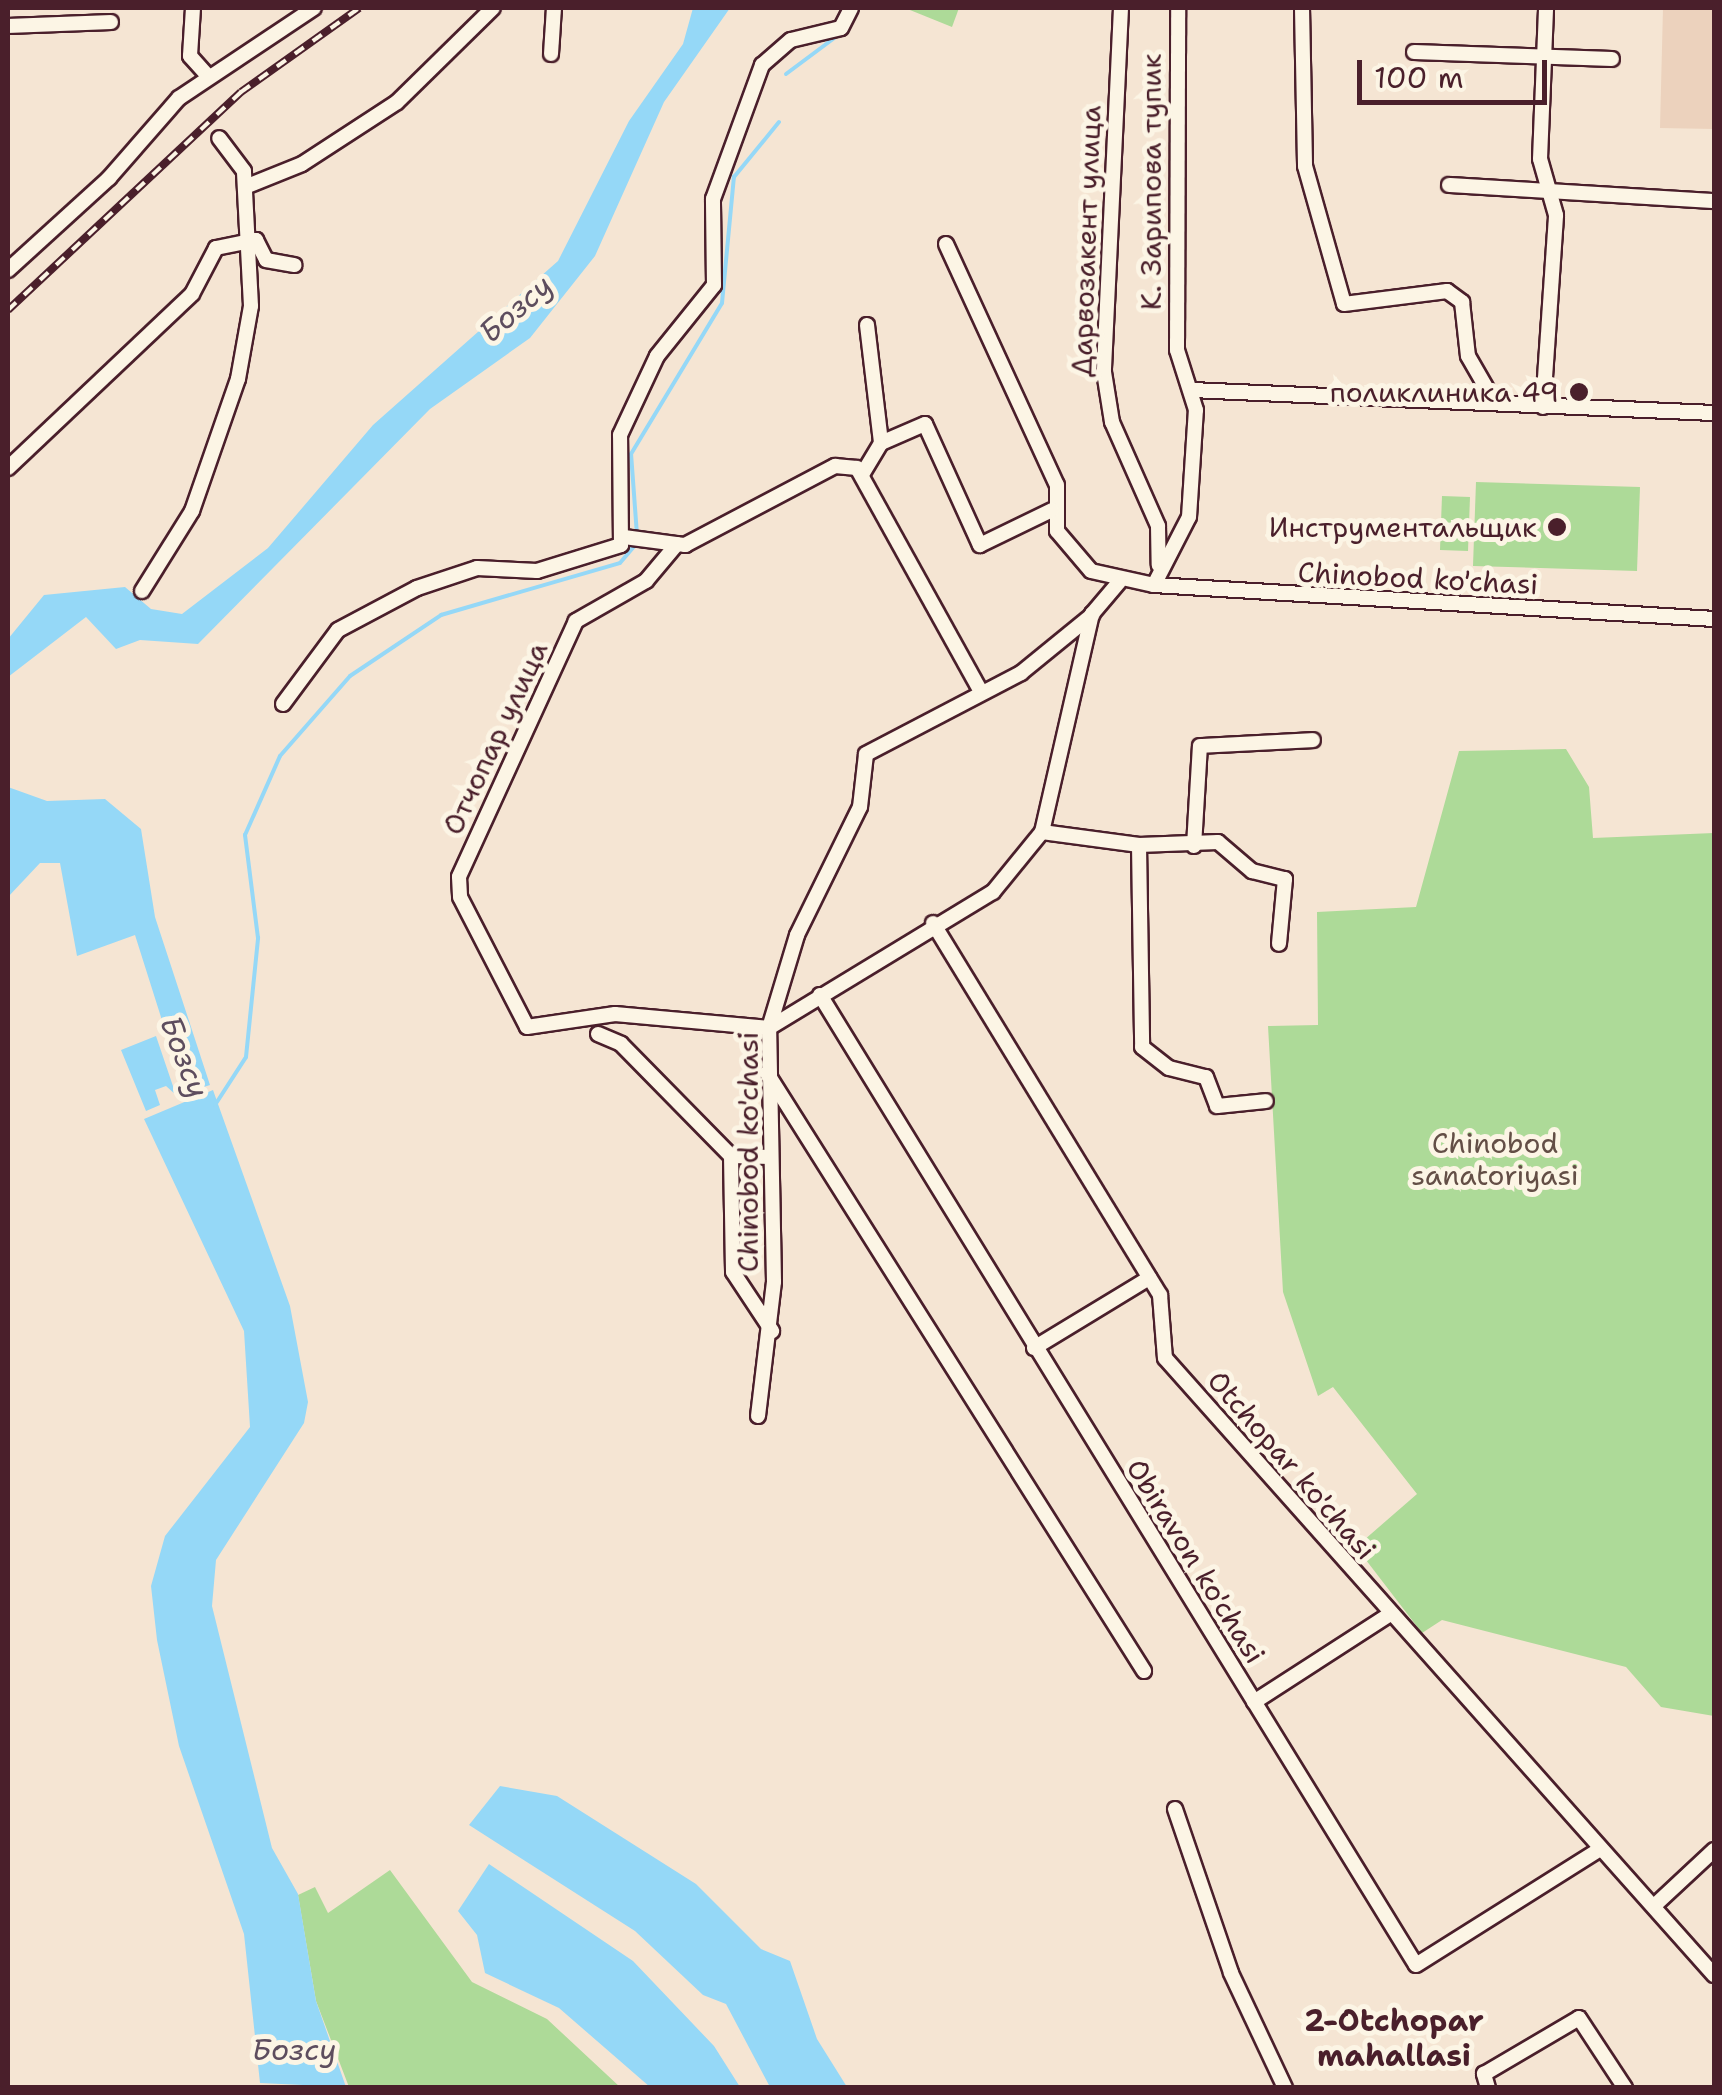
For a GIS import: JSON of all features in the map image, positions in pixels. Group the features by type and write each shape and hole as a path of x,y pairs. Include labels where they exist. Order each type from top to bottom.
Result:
{"street":[{"path":"192,8 190,56 207,75"},
{"path":"8,270 207,75 314,8"},
{"path":"245,187 302,164 397,102 493,8"},
{"path":"551,54 554,8"},
{"path":"283,704 338,630 417,588 477,568 536,571 614,550 624,536 620,436 657,356 714,285 713,200 770,55 810,32 832,34 851,8"},
{"name":"Дарвозакент улица","path":"1122,8 1104,372 1112,422 1158,526 1154,586"},
{"name":"К. Зарипова тупик","path":"1154,586 1189,517 1190,390 1176,312 1178,8"},
{"path":"1302,8 1305,166 1344,304 1447,291 1462,302 1468,356 1495,403"},
{"path":"1543,407 1556,215 1548,195 1546,8"},
{"path":"8,26 111,22"},
{"path":"1414,52 1612,59"},
{"path":"142,591 192,510 238,380 251,306 245,187 219,138"},
{"path":"1450,184 1548,195 1714,201"},
{"path":"247,240 266,260 295,266"},
{"path":"8,468 192,294 216,248 247,240"},
{"path":"770,1028 933,923 993,892 1042,832 1092,614 1119,582 1072,553 1052,510 1056,485 946,244"},
{"path":"867,325 880,443 863,473 980,690"},
{"path":"1190,390 1714,413"},
{"path":"880,443 928,426 980,546 1052,510"},
{"name":"Отчопар улица","path":"770,1028 615,1014 527,1027 505,994 459,876 576,621 646,581 677,544 835,466 863,473"},
{"path":"624,536 677,544"},
{"name":"Chinobod ko'chasi","path":"1119,582 1714,620"},
{"name":"Chinobod ko'chasi","path":"758,1416 772,1331 766,1073 770,1028 797,935 860,807 868,750 980,690 1021,673 1092,614"},
{"path":"1194,846 1200,746 1312,740"},
{"path":"1042,832 1139,844 1194,846 1212,840 1252,871 1285,880 1280,944"},
{"path":"1139,844 1142,1047 1169,1068 1206,1077 1217,1106 1266,1101"},
{"name":"Otchopar ko'chasi","path":"933,923 1160,1296 1164,1358 1714,1975"},
{"name":"Obiravon ko'chasi","path":"820,995 1416,1965 1600,1849"},
{"path":"598,1034 633,1056 731,1156 733,1272 772,1331"},
{"path":"766,1073 1144,1671"},
{"path":"731,1156 770,1157"},
{"path":"1034,1348 1149,1278"},
{"path":"1254,1702 1390,1614"},
{"path":"1175,1809 1231,1973 1285,2088"},
{"path":"1654,1906 1714,1850"},
{"path":"1488,2088 1484,2074 1579,2018 1625,2088"}],"shaded area":[{"path":"1663,8 1714,8 1714,129 1660,128"}],"green space":[{"path":"905,8 959,8 952,27"},
{"name":"Инструментальщик","path":"1476,482 1640,487 1637,571 1473,566"},
{"path":"1442,496 1470,497 1468,551 1440,550"},
{"name":"Chinobod sanatoriyasi","path":"1566,749 1589,787 1593,838 1714,833 1714,1716 1661,1707 1626,1667 1442,1620 1422,1633 1356,1547 1417,1494 1333,1387 1318,1396 1283,1292 1268,1026 1318,1025 1317,912 1416,907 1459,751"},
{"path":"390,1870 472,1982 547,2019 620,2087 349,2087 316,2001 298,1895 315,1887 328,1913"}],"water":[{"name":"Бозсу","path":"693,8 730,8 664,102 595,256 530,338 430,409 198,644 140,640 116,649 86,617 8,677 8,639 44,595 125,587 151,609 182,614 268,548 373,425 558,261 629,121 683,44"},
{"name":"Бозсу","path":"8,787 47,801 105,799 141,829 155,917 210,1085 185,1093 135,935 77,956 60,863 40,863 8,897"},
{"name":"Бозсу","path":"156,1036 176,1095 166,1086 155,1090 160,1105 146,1111 121,1050"},
{"name":"Бозсу","path":"213,1090 290,1306 308,1402 304,1423 216,1560 212,1606 272,1848 298,1894 316,2001 346,2087 260,2083 244,1934 179,1746 157,1640 151,1586 165,1536 250,1427 244,1331 144,1119"},
{"path":"500,1786 557,1796 696,1884 761,1949 790,1961 817,2039 847,2087 770,2087 726,2004 703,1995 635,1931 469,1825"},
{"path":"489,1864 633,1961 714,2046 740,2087 650,2087 559,2008 485,1973 477,1935 458,1911"}],"waterway":[{"path":"786,74 841,33"},
{"path":"637,535 631,454 722,303 734,177 779,122"},
{"path":"215,1105 246,1057 258,938 245,835 280,756 350,676 441,615 620,563 636,544"}],"railway":[{"path":"8,310 241,92 359,8"}],"place":[{"name":"поликлиника 49","path":"1579,392"},
{"name":"Инструментальщик","path":"1557,527"}],"district":[{"name":"2-Otchopar mahallasi","path":"1394,2038"}]}
